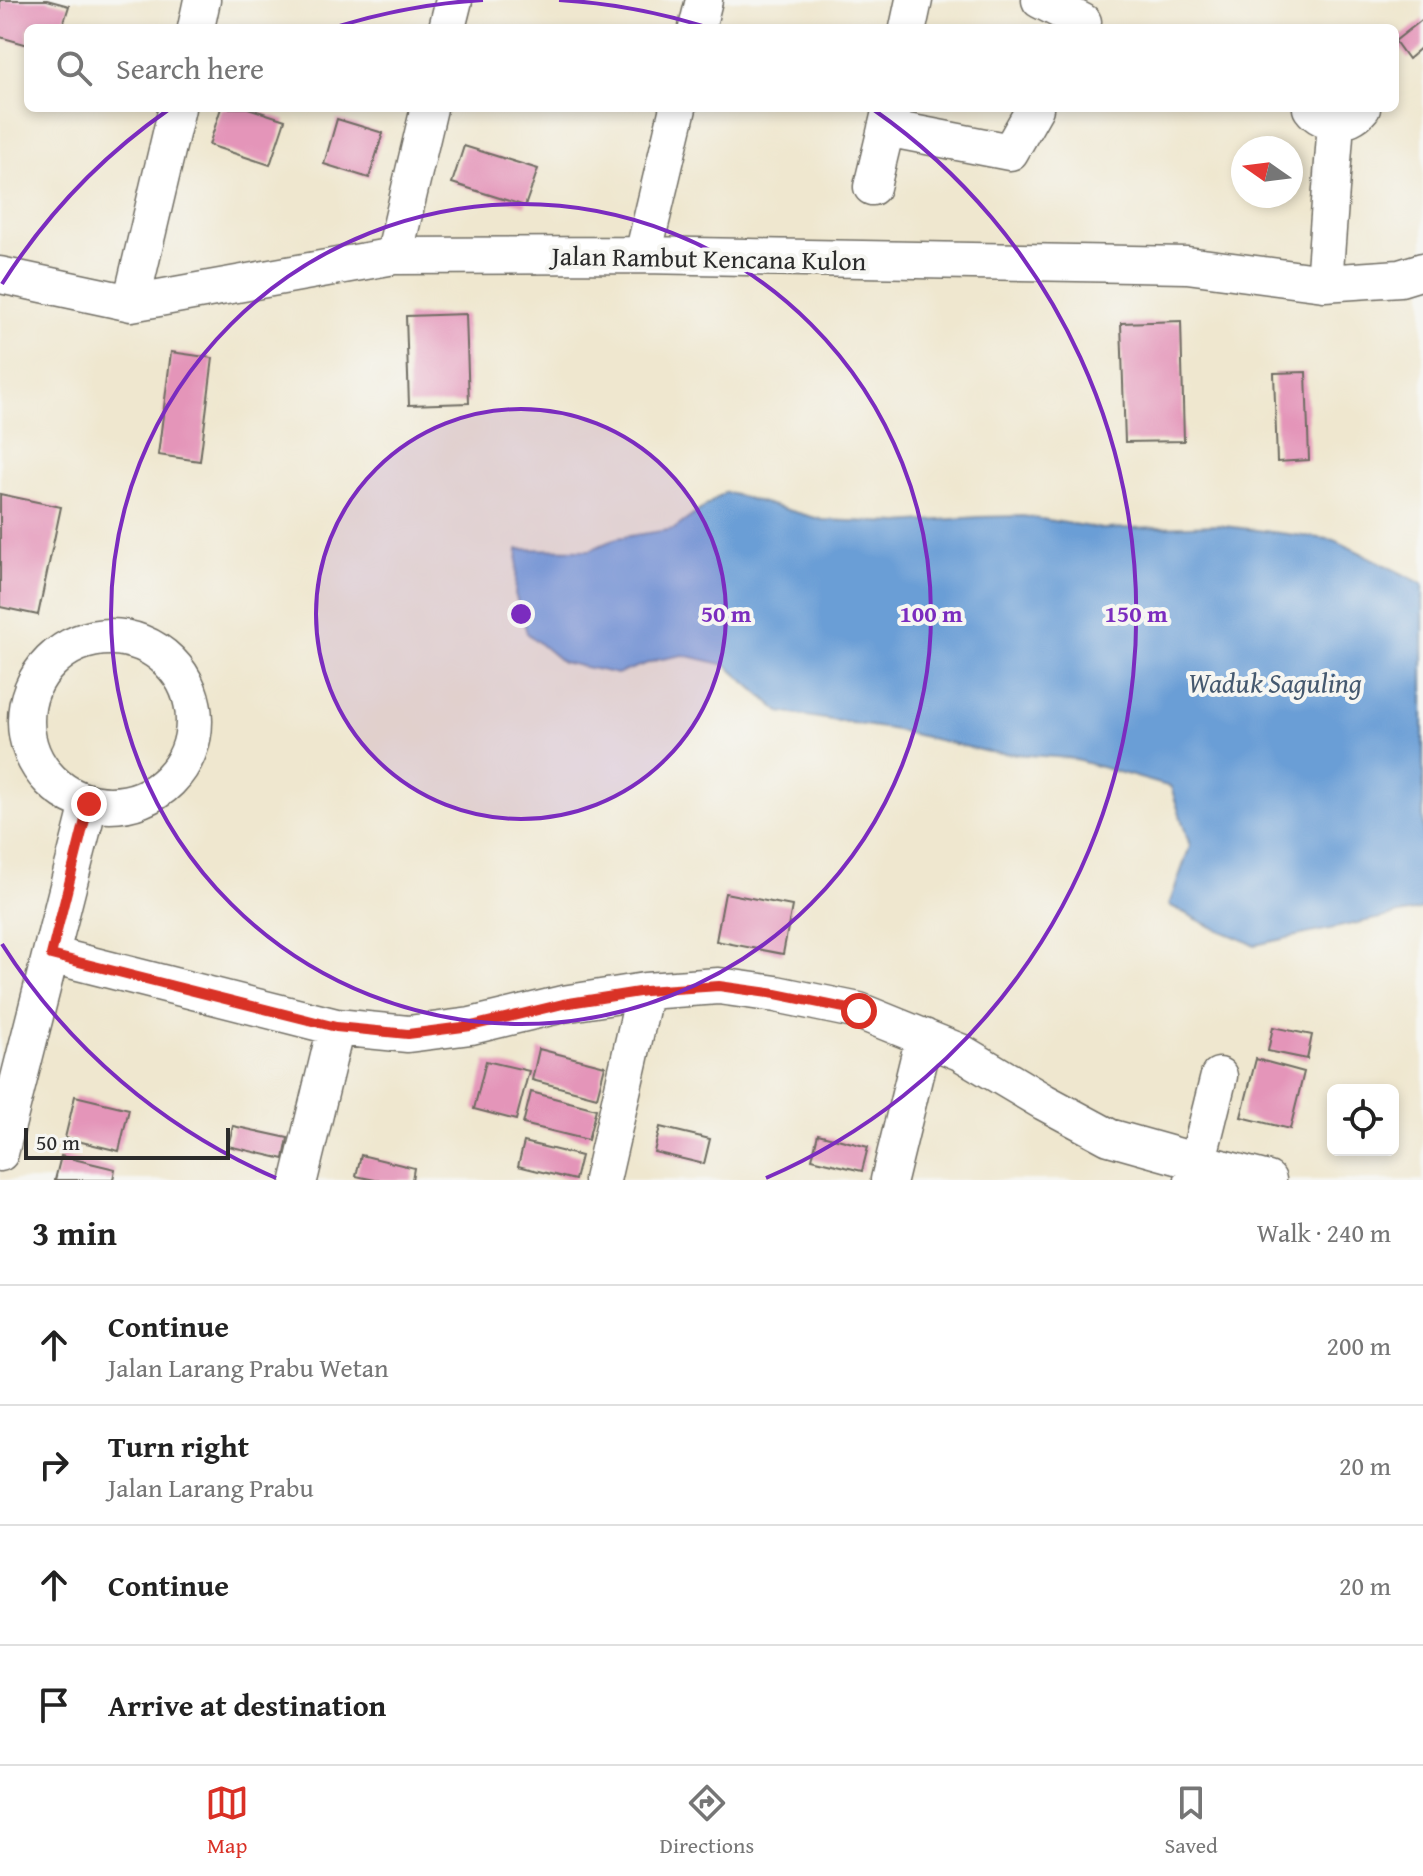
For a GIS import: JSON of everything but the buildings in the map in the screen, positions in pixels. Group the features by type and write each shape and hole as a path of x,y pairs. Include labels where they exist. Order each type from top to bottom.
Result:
{"street":[{"path":"197,24 202,0"},
{"path":"448,24 454,0"},
{"path":"698,24 704,0"},
{"path":"909,24 914,0"},
{"path":"1040,0 1082,24"},
{"path":"131,303 176,112"},
{"path":"394,256 428,112"},
{"path":"643,255 677,112"},
{"path":"872,187 888,118 1010,152 1033,112"},
{"path":"1324,283 1336,113"},
{"name":"Jalan Rambut Kencana Kulon","path":"0,275 131,303 394,256 643,255 1187,265 1324,283 1400,278 1423,271"},
{"path":"120,636 157,649 184,678 195,716 188,755 164,787 129,804 89,804 64,793 15,749 14,695 48,662 81,640 120,636"},
{"path":"0,1153 89,804"},
{"path":"51,955 336,1027 408,1034 471,1026 563,1004 645,991 719,986 776,994 859,1011 960,1052 1109,1137 1196,1171 1268,1180"},
{"path":"602,1180 645,991"},
{"path":"299,1180 336,1027"},
{"path":"889,1180 924,1037"},
{"path":"1196,1171 1219,1076"}],"water":[{"name":"Waduk Saguling","path":"725,492 823,520 900,523 1023,516 1103,529 1217,525 1335,540 1423,584 1423,909 1255,945 1169,905 1190,846 1171,787 1069,758 988,752 896,730 780,712 726,665 683,655 617,674 562,662 527,633 515,594 518,549 590,550 617,538 674,529"}],"route":[{"path":"89,804 51,955 336,1027 408,1034 471,1026 563,1004 645,991 719,986 859,1011"}]}
